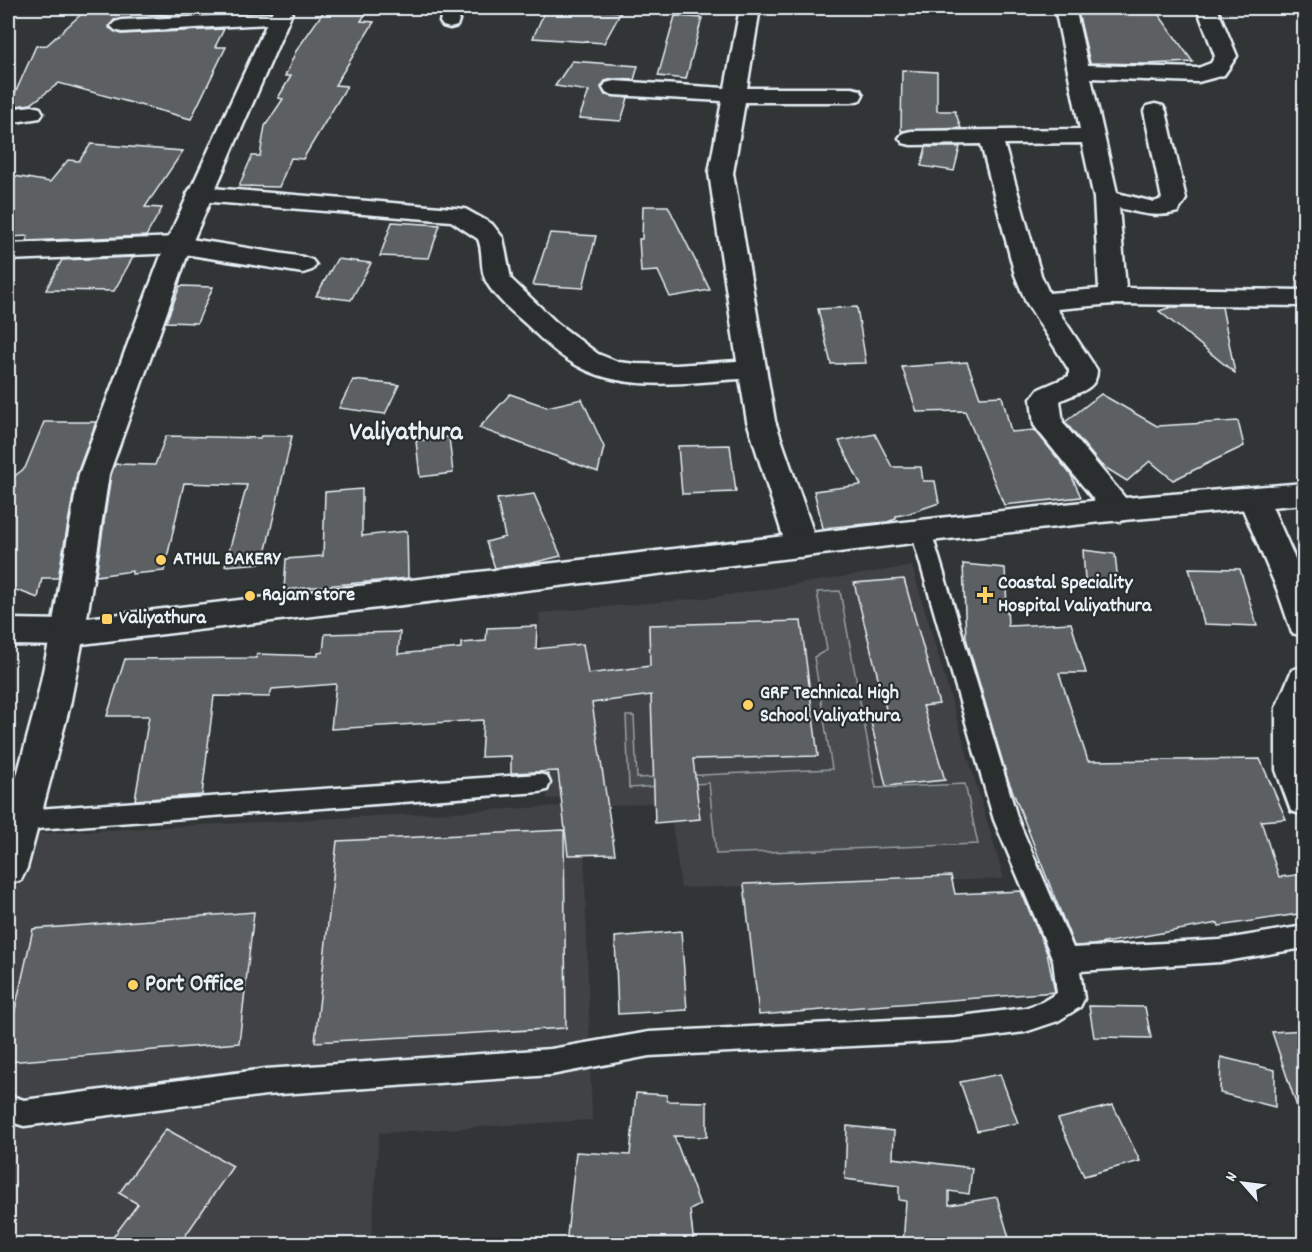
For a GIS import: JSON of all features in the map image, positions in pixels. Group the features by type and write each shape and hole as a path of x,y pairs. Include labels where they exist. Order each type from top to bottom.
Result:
{"street":[{"path":"750,8 721,173 761,421 802,546"},
{"path":"1065,8 1106,198 1113,296"},
{"path":"1077,71 1198,75 1216,71 1223,65 1226,56 1207,8"},
{"path":"8,868 53,705 68,633 94,474 178,245 281,13 122,26"},
{"path":"614,88 734,95 852,94"},
{"path":"1106,198 1154,208 1169,207 1174,199 1155,111"},
{"path":"8,116 32,113"},
{"path":"911,138 1094,136"},
{"path":"991,138 1028,275 1040,302 1083,370 1083,378 1078,384 1050,393 1045,399 1049,425 1120,510"},
{"path":"200,194 456,214 484,230 493,243 493,269 499,282 575,352 601,366 631,373 752,369"},
{"path":"8,252 178,245 303,265"},
{"path":"1040,302 1113,296 1305,298"},
{"path":"8,632 68,633 921,531 1120,510 1305,494"},
{"path":"1254,500 1293,590 1305,624"},
{"path":"1305,679 1293,708 1294,770 1305,800"}],"lane":[{"path":"8,1108 24,1113 266,1082 551,1062 649,1044 954,1029 1025,1020 1048,1012 1071,999 1066,960 1006,820 921,531"},
{"path":"23,820 539,783"},
{"path":"1066,960 1220,951 1305,937"}],"shaded area":[{"name":"GRF Technical High School Valiyathura","path":"912,566 1004,879 681,888 669,801 601,807 597,797 547,799 539,613 715,597"},
{"path":"840,591 876,788 965,784 978,844 716,854 709,783 629,788 626,716 634,716 637,778 832,769 814,657 827,650 817,592"},
{"path":"583,805 592,1120 379,1133 371,1244 8,1244 8,923 31,834"}],"building":[{"path":"88,8 110,8 172,16 114,20 109,28 121,34 224,29 215,47 226,47 191,119 59,83 31,104 9,107 36,46 47,45"},
{"path":"196,8 235,8 232,13 192,15"},
{"path":"326,8 369,8 361,21 374,22 335,85 347,86 303,159 291,158 279,187 239,186 252,156 260,156 265,126 283,99 278,98 291,76 285,76 296,51"},
{"path":"546,8 585,8 621,12 604,43 533,38"},
{"path":"1077,8 1154,8 1193,62 1090,63"},
{"path":"675,16 702,18 686,79 658,76"},
{"path":"572,61 638,66 634,80 613,79 605,81 601,87 605,95 628,98 621,121 579,118 589,91 555,86"},
{"path":"902,70 937,72 937,111 955,111 961,128 901,131"},
{"path":"91,144 183,151 145,207 162,208 146,236 27,241 28,236 8,237 8,175 50,182 68,160 79,161"},
{"path":"926,147 960,147 954,171 921,166"},
{"path":"643,206 668,206 710,290 670,297 658,271 641,272 639,239 642,239"},
{"path":"392,222 440,225 429,258 380,256"},
{"path":"550,233 596,236 583,288 533,285"},
{"path":"133,257 114,291 46,290 62,260"},
{"path":"337,259 371,263 351,300 316,296"},
{"path":"180,286 213,287 197,323 166,322"},
{"path":"857,307 866,363 831,364 818,309"},
{"path":"1171,307 1222,307 1235,373 1159,311"},
{"path":"967,362 980,397 1002,396 1011,432 1035,430 1071,475 1081,497 1004,505 965,411 917,412 902,367"},
{"path":"353,380 399,385 385,414 339,408"},
{"path":"510,394 547,407 582,399 604,447 598,472 479,428"},
{"path":"1101,394 1157,426 1238,421 1244,446 1173,480 1150,461 1127,481 1101,465 1065,422"},
{"path":"44,422 96,422 77,474 58,578 42,578 38,598 8,587 8,481 25,468"},
{"path":"875,434 892,467 921,467 923,481 935,481 939,503 896,516 896,519 887,522 823,528 814,491 861,485 839,441"},
{"path":"166,436 260,438 261,436 292,436 263,563 225,566 247,485 184,483 164,571 132,574 132,571 96,576 111,475 115,464 155,465"},
{"path":"449,437 453,473 420,477 416,441"},
{"path":"730,445 736,492 682,494 678,446"},
{"path":"362,489 362,536 407,531 408,578 284,590 286,559 323,556 325,492"},
{"path":"534,494 561,556 495,568 486,542 505,537 497,499"},
{"path":"1083,550 1115,554 1118,583 1085,580"},
{"path":"963,564 1005,568 1008,626 1071,623 1086,673 1059,673 1088,761 1260,759 1286,819 1261,821 1279,877 1305,874 1305,913 1219,926 1218,923 1093,945 1074,946 1007,777 966,638"},
{"path":"1189,568 1240,569 1257,626 1204,624"},
{"path":"904,579 939,704 923,706 945,780 886,786 869,714 887,713 854,583"},
{"path":"801,621 818,756 693,759 700,819 655,823 651,695 592,703 615,854 568,855 558,771 511,773 511,756 481,757 483,720 331,729 336,684 272,689 269,697 214,696 202,795 135,800 149,716 107,716 125,659 256,658 257,654 318,656 318,653 323,652 325,634 400,632 398,654 461,648 461,643 486,641 487,628 537,626 536,649 583,644 588,674 650,666 649,625"},
{"path":"564,830 566,1028 315,1042 337,841"},
{"path":"951,876 955,894 1021,891 1047,953 1055,992 759,1015 744,884"},
{"name":"Port Office","path":"254,912 239,1043 8,1062 8,1041 33,929"},
{"path":"681,931 687,1010 618,1014 615,937"},
{"path":"1089,1006 1145,1007 1151,1038 1094,1037"},
{"path":"1305,1030 1305,1112 1299,1113 1272,1032"},
{"path":"1221,1057 1275,1070 1275,1107 1220,1093"},
{"path":"1000,1074 1018,1123 977,1131 960,1082"},
{"path":"636,1093 667,1095 667,1101 707,1102 707,1137 674,1136 700,1205 690,1210 694,1245 566,1245 576,1152 630,1155"},
{"path":"1113,1105 1140,1161 1084,1176 1058,1119"},
{"path":"847,1126 894,1131 893,1158 972,1168 969,1194 949,1191 949,1205 997,1197 1010,1241 991,1245 903,1245 906,1201 899,1200 899,1186 845,1179"},
{"path":"166,1129 233,1166 179,1245 107,1245 138,1204 119,1193"}],"place":[{"name":"ATHUL BAKERY","path":"161,560"},
{"name":"Coastal Speciality Hospital Valiyathura","path":"985,595"},
{"name":"Rajam store","path":"250,596"},
{"name":"Valiyathura","path":"107,619"},
{"name":"GRF Technical High School Valiyathura","path":"748,705"},
{"name":"Port Office","path":"133,985"}],"district":[{"name":"Valiyathura","path":"406,433"}]}
